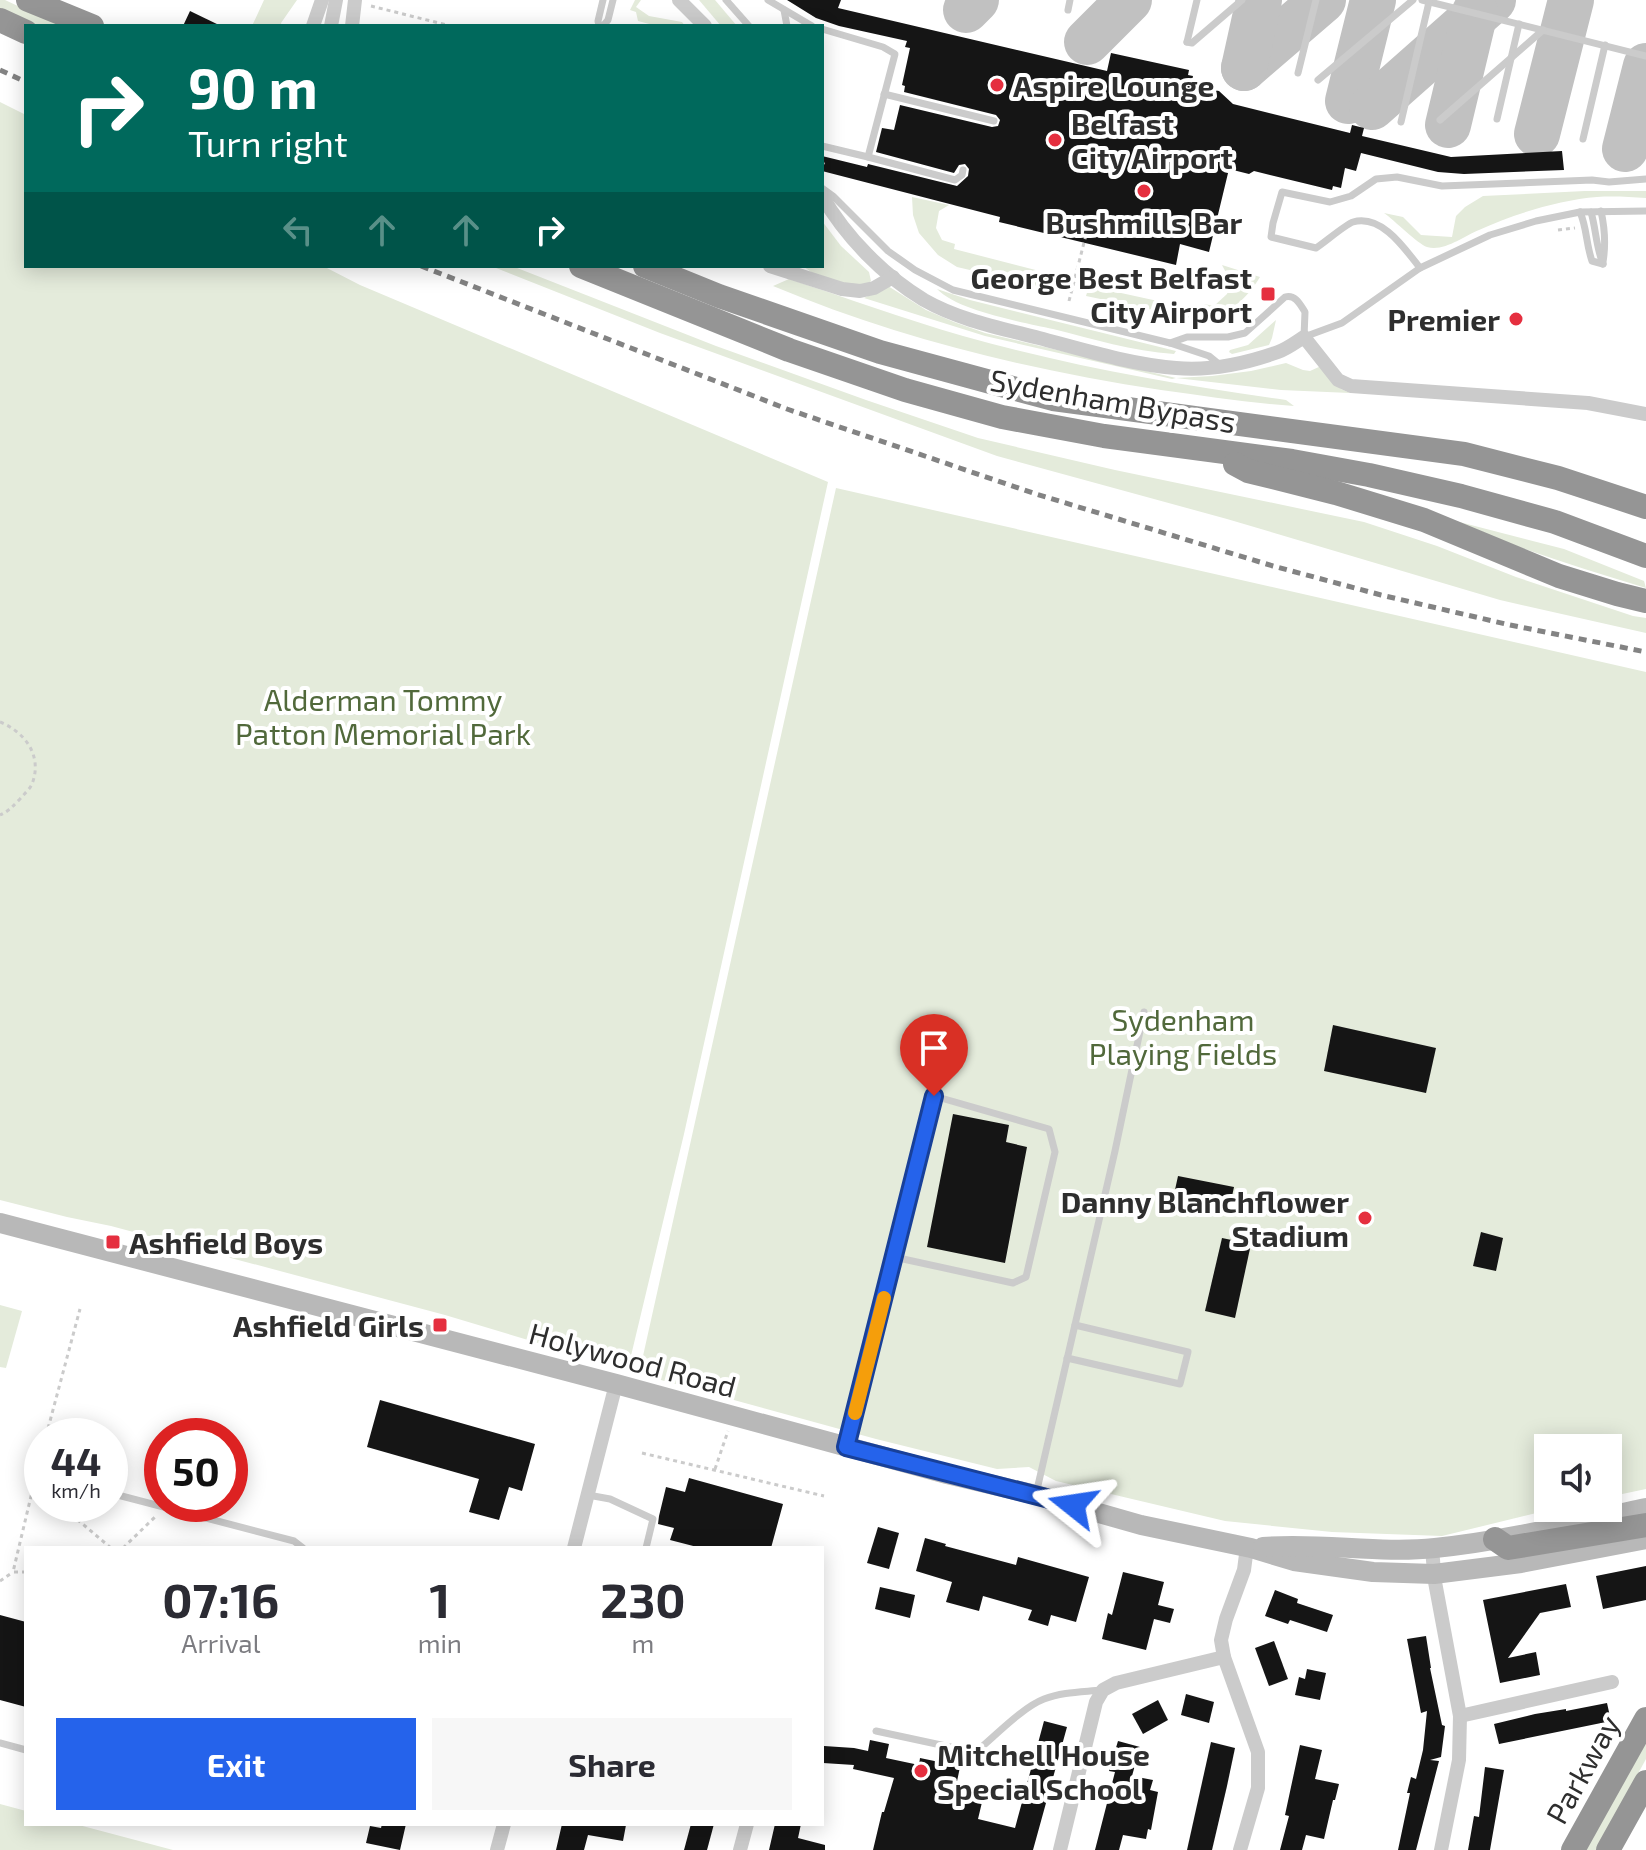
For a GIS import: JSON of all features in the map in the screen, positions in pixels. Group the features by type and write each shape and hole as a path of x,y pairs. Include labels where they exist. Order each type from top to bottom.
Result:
{"highway":[{"path":"28,0 87,24"},
{"path":"0,20 24,31"},
{"name":"Sydenham Bypass","path":"586,268 789,350 905,390 1002,417 1104,436 1354,472 1461,496 1555,522 1646,556"},
{"name":"Sydenham Bypass","path":"650,268 719,296 880,352 1053,399 1464,454 1558,478 1646,507"},
{"path":"1205,450 1248,471 1336,493 1424,520 1559,576 1646,601"},
{"path":"1495,1539 1508,1548 1646,1525"},
{"name":"Parkway","path":"1573,1850 1646,1719"},
{"name":"Parkway","path":"1608,1850 1646,1782"}],"main road":[{"name":"Holywood Road","path":"0,1223 1141,1525 1294,1561 1373,1572 1434,1574 1521,1563 1646,1539"},
{"name":"Holywood Road","path":"1249,1548 1294,1545 1432,1549 1646,1508"}],"street":[{"path":"314,24 322,0"},
{"path":"331,24 336,0"},
{"path":"352,24 355,0"},
{"path":"679,0 703,24"},
{"path":"824,199 844,229 871,258 920,298 942,310 991,326 1131,361 1178,368 1220,365 1281,351 1304,337 1338,380 1351,386 1588,403 1646,414"},
{"path":"776,268 842,289 860,291 874,288 893,277"},
{"path":"575,1546 616,1384"},
{"path":"1240,1850 1258,1788 1258,1752 1224,1657 1221,1640 1249,1548"},
{"path":"1432,1549 1460,1716 1459,1760 1441,1850"},
{"path":"1060,1850 1096,1702 1103,1690 1116,1683 1224,1657"},
{"path":"1460,1716 1612,1682"},
{"path":"497,1850 503,1826"},
{"path":"740,1850 746,1826"}],"lane":[{"path":"600,24 603,0"},
{"path":"603,24 608,20 613,0"},
{"path":"726,0 747,24"},
{"path":"768,0 808,24"},
{"path":"1068,10 1070,0"},
{"path":"1197,0 1187,42 1192,43 1242,0"},
{"path":"1298,73 1316,0"},
{"path":"1318,80 1413,0"},
{"path":"1401,122 1425,1 1646,56"},
{"path":"784,10 787,24"},
{"path":"1497,119 1519,24"},
{"path":"824,30 883,47 895,54 868,157"},
{"path":"1440,120 1543,30"},
{"path":"1583,139 1605,45"},
{"path":"884,94 975,121 994,121"},
{"path":"824,146 955,180 963,170"},
{"path":"1420,268 1382,226 1370,223 1353,222 1316,248 1271,237 1282,192 1330,202 1351,196 1376,179 1397,177 1442,186 1646,179"},
{"path":"824,189 888,251 915,270 953,290 1170,343 1209,356 1220,365"},
{"path":"1601,211 1606,248 1603,264"},
{"path":"1170,343 1187,337 1228,337 1245,333 1289,296 1294,297 1305,312 1304,337 1342,323 1420,268 1490,235 1580,212 1646,211"},
{"path":"1580,212 1592,261 1603,264"},
{"path":"1591,212 1596,246 1603,264"},
{"path":"1036,1495 1144,1012"},
{"path":"846,1447 934,1096 1049,1129 1055,1152 1026,1277 1013,1283 894,1257"},
{"path":"1067,1358 1180,1384 1188,1352 1075,1325"},
{"path":"588,1495 610,1499 653,1519 646,1546"},
{"path":"220,1522 294,1541 300,1546"},
{"path":"876,1731 978,1750 1042,1699 1103,1690"},
{"path":"0,1743 24,1749"}],"path":[{"path":"371,6 443,24"},
{"path":"1555,231 1585,226"},
{"path":"1069,301 1087,231"},
{"path":"0,722 26,739 35,762 32,785 9,811 0,815"},
{"path":"51,1418 80,1309"},
{"path":"714,1470 728,1431"},
{"path":"642,1453 824,1496"},
{"path":"13,1572 24,1522"},
{"path":"80,1522 109,1546"},
{"path":"125,1546 150,1522"},
{"path":"0,1581 13,1572 24,1572"}],"green space":[{"path":"0,0 5,0 57,24 34,24 0,8"},
{"path":"264,0 297,0 281,24 253,24"},
{"path":"635,0 641,0 636,7 649,16 684,24 649,24 638,21 636,12 630,10"},
{"path":"699,0 715,0 735,24 719,24"},
{"name":"Alderman Tommy Patton Memorial Park","path":"0,102 24,114 24,268 327,268 360,285 828,482 684,1134 630,1360 623,1362 558,1349 445,1315 111,1226 0,1200"},
{"path":"1646,191 1646,198 1597,197 1552,205 1434,248 1418,241 1384,213 1403,217 1421,235 1452,237 1456,216 1483,196"},
{"path":"912,197 949,205 939,211 936,228 942,240 955,244 954,249 1063,277 1059,291 957,267 938,255 919,233 913,215"},
{"path":"824,224 841,246 869,272 871,281 857,287 815,275 806,268 824,268"},
{"path":"1222,265 1260,277 1249,293 1235,305 1201,320 1086,296 1089,286 1199,310 1204,304 1214,306 1227,294 1231,282"},
{"path":"496,268 517,268 716,346 978,438 1364,522 1516,577 1646,618 1646,633 1500,600 1227,519 997,456 660,333"},
{"path":"789,279 919,323 1003,347 1123,374 1286,400 1294,406 1111,382 964,350 867,321 773,286"},
{"path":"888,286 926,310 985,333 1176,378 985,336 864,298"},
{"path":"937,289 1176,351 1174,354 1128,347 1008,319 960,304"},
{"path":"1276,320 1269,345 1232,354 1229,352 1248,345"},
{"path":"1286,363 1310,371 1321,366 1341,389 1350,393 1281,390 1176,378 1251,371"},
{"name":"Sydenham Playing Fields","path":"836,488 1646,672 1646,1489 1622,1494 1622,1434 1534,1434 1534,1514 1442,1536 1332,1532 1225,1521 1056,1481 1029,1467 997,1469 876,1439 639,1374"},
{"path":"1444,518 1564,549 1644,581 1646,588 1519,547"},
{"path":"0,1305 22,1311 6,1368 0,1367"},
{"path":"1646,1739 1646,1759 1596,1850 1584,1850"},
{"path":"0,1804 24,1810 24,1826 83,1826 173,1850 0,1850"}],"building":[{"name":"Belfast City Airport","path":"787,0 841,0 838,8 1107,71 1111,53 1189,70 1188,75 1193,76 1191,86 1219,91 1233,104 1350,133 1352,125 1364,128 1362,136 1451,157 1562,151 1564,170 1464,174 1438,172 1361,153 1356,171 1345,168 1341,188 1333,186 1332,190 1254,171 1249,174 1229,169 1209,252 1180,244 1176,265 999,222 1000,217 824,172 824,156 957,186 968,176 969,169 965,164 959,165 954,173 876,152 882,128 894,130 900,105 992,127 998,126 1000,120 996,115 904,92 905,86 902,85 910,48 905,47 907,41 816,18"},
{"path":"190,11 217,24 184,24"},
{"path":"1333,1025 1436,1048 1426,1093 1324,1071"},
{"path":"953,1114 1009,1125 1006,1142 1027,1147 1005,1263 927,1247"},
{"path":"1178,1176 1234,1187 1229,1210 1173,1199"},
{"path":"1481,1232 1503,1238 1496,1271 1473,1266"},
{"path":"1222,1238 1251,1244 1235,1318 1205,1311"},
{"path":"380,1400 535,1444 522,1491 509,1487 499,1520 469,1512 479,1479 367,1447"},
{"path":"689,1478 783,1504 772,1546 693,1546 670,1540 674,1528 658,1524 666,1487 685,1492"},
{"path":"878,1527 899,1533 889,1569 867,1563"},
{"path":"925,1538 1016,1565 1018,1557 1089,1577 1076,1622 1051,1615 1048,1626 1028,1620 1032,1610 983,1596 979,1611 946,1602 952,1582 916,1571"},
{"path":"1646,1566 1646,1600 1603,1609 1596,1576"},
{"path":"1123,1572 1164,1582 1158,1605 1174,1609 1170,1623 1154,1619 1146,1650 1102,1639"},
{"path":"1566,1584 1571,1607 1540,1613 1508,1658 1536,1652 1540,1675 1500,1683 1483,1600"},
{"path":"880,1587 915,1595 910,1618 875,1609"},
{"path":"1275,1590 1298,1599 1297,1603 1333,1615 1327,1632 1265,1616"},
{"path":"0,1615 24,1621 24,1706 0,1700"},
{"path":"1426,1636 1442,1725 1445,1726 1441,1757 1430,1760 1439,1761 1416,1850 1398,1850 1411,1777 1416,1779 1423,1750 1427,1711 1421,1713 1407,1639"},
{"path":"1274,1641 1288,1679 1269,1686 1255,1648"},
{"path":"1307,1669 1326,1673 1320,1700 1295,1695 1299,1677 1305,1679"},
{"path":"1186,1694 1214,1702 1209,1723 1181,1715"},
{"path":"1158,1700 1168,1720 1143,1734 1132,1714"},
{"path":"1607,1703 1611,1721 1499,1744 1494,1724"},
{"path":"1044,1721 1067,1727 1033,1850 873,1850 894,1778 853,1769 854,1765 824,1763 824,1746 868,1751 870,1740 889,1744 886,1758 919,1765 920,1758 957,1762 960,1767 955,1791 983,1798 978,1819 1015,1828"},
{"path":"1118,1741 1140,1747 1132,1776 1153,1780 1150,1790 1158,1792 1151,1830 1148,1829 1146,1839 1123,1835 1119,1850 1095,1850 1115,1772 1109,1771"},
{"path":"1211,1742 1235,1748 1227,1786 1212,1850 1187,1850"},
{"path":"1300,1745 1322,1750 1315,1779 1339,1784 1324,1839 1306,1835 1302,1850 1280,1850 1289,1816 1285,1815"},
{"path":"1485,1767 1504,1770 1490,1850 1468,1850 1474,1816 1479,1817"},
{"path":"370,1826 406,1826 400,1850 366,1843"},
{"path":"562,1826 626,1826 623,1841 588,1835 584,1850 556,1850"},
{"path":"690,1826 713,1826 707,1850 684,1850"},
{"path":"775,1826 801,1826 798,1838 825,1845 825,1850 769,1850"}],"taxiway":[{"path":"966,10 976,0"},
{"path":"1087,42 1129,0"},
{"path":"1244,68 1259,0"},
{"path":"1244,68 1323,0"},
{"path":"1348,101 1373,0"},
{"path":"1372,107 1493,0"},
{"path":"1537,134 1571,0"},
{"path":"1448,125 1475,12"},
{"path":"1625,149 1646,66"}],"railway":[{"path":"0,70 24,81"},
{"path":"426,268 787,409 1036,494 1273,566 1381,595 1646,652"}],"slow traffic":[{"path":"855,1413 884,1298"}],"place":[{"name":"Aspire Lounge","path":"997,85"},
{"name":"Belfast City Airport","path":"1055,140"},
{"name":"Bushmills Bar","path":"1144,191"},
{"name":"George Best Belfast City Airport","path":"1268,294"},
{"name":"Premier","path":"1516,319"},
{"name":"Danny Blanchflower Stadium","path":"1365,1218"},
{"name":"Ashfield Boys","path":"113,1242"},
{"name":"Ashfield Girls","path":"440,1325"},
{"name":"Mitchell House Special School","path":"921,1771"}],"route":[{"path":"934,1096 846,1447 1073,1505"}]}
